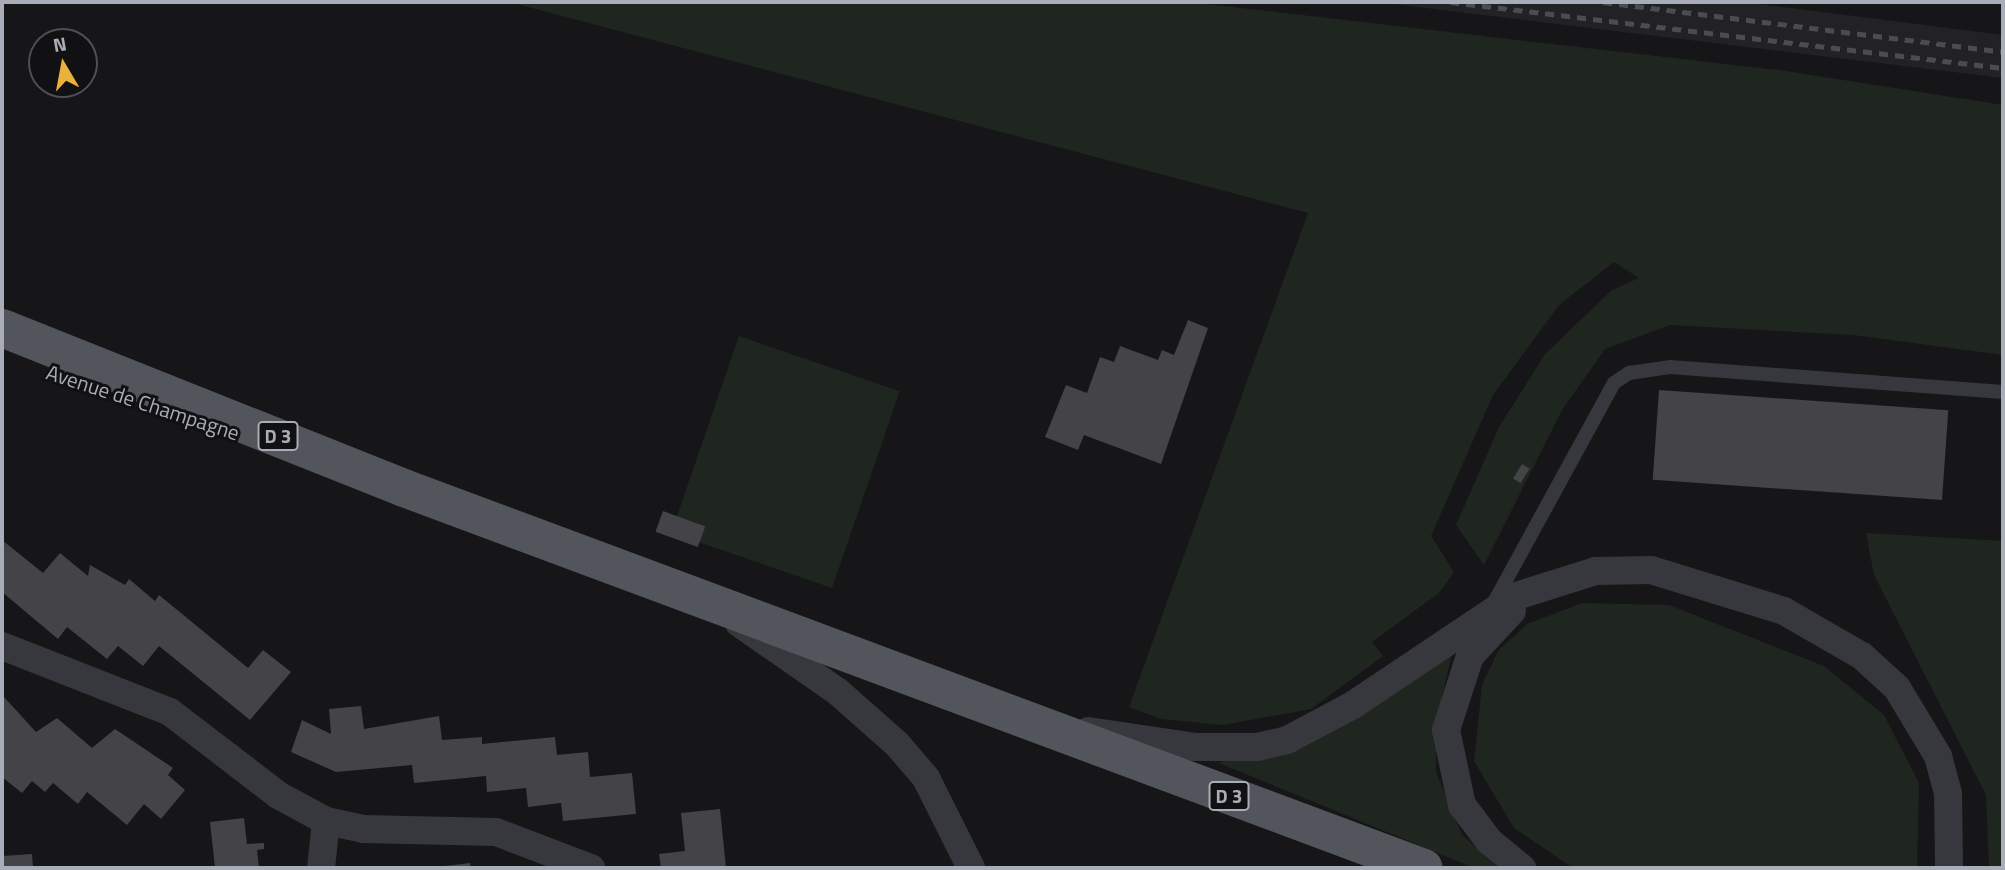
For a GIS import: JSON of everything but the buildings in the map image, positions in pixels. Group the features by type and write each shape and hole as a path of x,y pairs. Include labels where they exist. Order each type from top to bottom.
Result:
{"main road":[{"name":"D 3","path":"2,328 404,488 1424,868"},
{"name":"Avenue de Champagne","path":"2,356 404,488"}],"street":[{"path":"1034,723 1195,747 1257,747 1287,740 1353,705 1490,610 1560,579 1625,567 1680,576 1784,611 1862,656 1897,688 1938,756 1948,793 1950,868"},
{"path":"1522,868 1489,842 1462,805 1449,761 1448,720 1470,656 1517,607 1560,579"},
{"path":"708,601 837,691 897,744 926,778 971,868"},
{"path":"2,646 170,712 278,795 326,821 363,829 496,832 591,868"},
{"path":"321,868 326,821"}],"lane":[{"path":"1490,610 1614,383 1629,373 1670,367 2003,392"}],"shaded area":[{"path":"509,2 1189,2 1786,71 2003,105 2003,355 1853,335 1670,325 1605,349 1562,410 1484,565 1456,525 1499,427 1545,354 1612,290 1639,278 1614,262 1559,305 1493,395 1431,536 1454,572 1439,593 1372,642 1383,656 1311,709 1223,725 1161,719 1129,707 1308,213"},
{"path":"1376,2 1744,2 2003,35 2003,78"},
{"path":"739,336 900,391 832,588 671,533"},
{"path":"1866,533 2003,541 2003,868 1989,868 1986,795 1874,575"},
{"path":"1582,603 1669,605 1824,666 1884,715 1919,783 1917,868 1573,868 1514,828 1474,761 1482,685 1498,651 1527,624"},
{"path":"1453,650 1436,721 1436,772 1462,835 1499,868 1474,868 1219,763"}],"railway":[{"path":"1450,2 2003,68"},
{"path":"1603,2 2003,52"}]}
